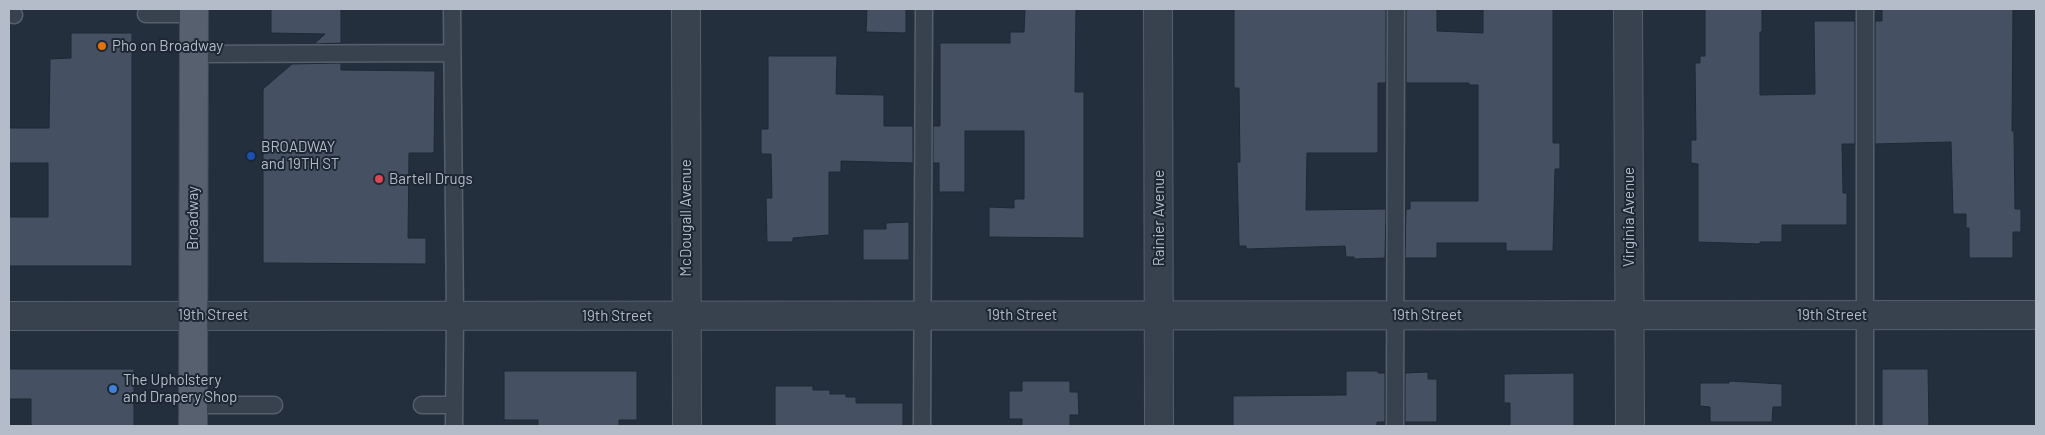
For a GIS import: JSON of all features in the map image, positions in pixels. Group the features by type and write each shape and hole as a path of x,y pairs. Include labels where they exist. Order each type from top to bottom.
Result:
{"main road":[{"name":"Broadway","path":"193,416 194,11"}],"street":[{"name":"McDougall Avenue","path":"686,9 687,426"},
{"name":"Rainier Avenue","path":"1158,9 1159,426"},
{"name":"Virginia Avenue","path":"1628,9 1630,426"},
{"name":"19th Street","path":"9,316 2036,315"}],"lane":[{"path":"452,9 455,316 454,426"},
{"path":"922,426 924,9"},
{"path":"1395,426 1396,9"},
{"path":"1864,426 1865,9"},
{"path":"146,14 194,11"},
{"path":"194,54 452,53"},
{"path":"193,416 274,405"},
{"path":"422,405 454,405"}],"building":[{"path":"271,9 341,9 341,43 314,44 325,34 271,33"},
{"path":"867,9 906,9 906,33 866,32"},
{"path":"1025,9 1076,9 1075,92 1084,92 1084,238 989,237 989,207 1014,208 1014,199 1024,199 1024,131 965,131 965,192 939,192 939,163 933,163 933,126 940,126 940,43 1010,43 1010,32 1024,32"},
{"path":"1234,9 1386,9 1386,83 1378,83 1378,153 1307,153 1306,210 1386,209 1385,258 1354,259 1354,257 1346,257 1345,246 1246,249 1246,246 1239,246 1237,162 1240,162 1239,88 1234,88"},
{"path":"1406,9 1437,9 1437,31 1483,33 1483,9 1553,9 1553,143 1560,143 1560,169 1555,169 1553,251 1506,251 1506,243 1437,243 1437,258 1405,258 1406,209 1410,209 1410,201 1478,201 1478,85 1469,85 1469,83 1406,83"},
{"path":"1705,9 1762,9 1760,95 1815,94 1814,21 1855,21 1855,144 1842,144 1843,193 1847,193 1847,225 1782,225 1782,242 1760,242 1760,244 1698,242 1698,164 1691,163 1691,140 1696,140 1695,63 1700,63 1700,56 1705,56"},
{"path":"1882,9 2013,9 2012,131 2014,131 2015,209 2021,209 2021,232 2013,232 2013,258 1969,258 1969,228 1966,228 1966,214 1953,214 1951,142 1875,144 1875,21 1882,21"},
{"path":"71,33 132,33 132,266 9,266 9,217 48,217 48,163 9,163 9,128 49,128 50,59 71,58"},
{"path":"768,56 837,56 836,94 884,95 884,126 913,126 913,163 841,161 841,172 829,172 829,235 793,238 793,242 767,242 766,198 772,198 771,154 761,154 761,129 768,129"},
{"path":"341,63 341,70 435,71 434,153 409,153 408,238 426,238 426,264 263,263 263,89 292,64"},
{"path":"909,222 909,260 863,260 863,229 886,229 886,223"},
{"path":"9,369 134,369 134,426 31,426 31,399 9,399"},
{"path":"1882,369 1928,369 1929,426 1882,426"},
{"path":"504,371 637,371 637,420 619,420 619,426 538,426 538,420 504,420"},
{"path":"1346,371 1378,371 1378,373 1385,373 1385,422 1377,422 1377,426 1233,426 1233,396 1346,395"},
{"path":"1428,372 1428,379 1437,379 1437,422 1405,422 1405,373"},
{"path":"1574,373 1574,426 1510,426 1510,403 1504,403 1504,374"},
{"path":"1022,381 1070,381 1070,392 1078,392 1079,415 1070,415 1070,426 1022,426 1022,419 1009,419 1009,391 1022,391"},
{"path":"1729,381 1782,384 1782,407 1773,407 1772,422 1710,422 1710,407 1700,406 1700,383 1729,383"},
{"path":"775,386 813,386 813,390 830,390 830,394 846,394 846,397 856,397 856,403 903,403 903,426 775,426"}],"place":[{"name":"Pho on Broadway","path":"102,46"},
{"name":"BROADWAY and 19TH ST","path":"251,156"},
{"name":"Bartell Drugs","path":"379,179"},
{"name":"The Upholstery and Drapery Shop","path":"113,389"}]}
